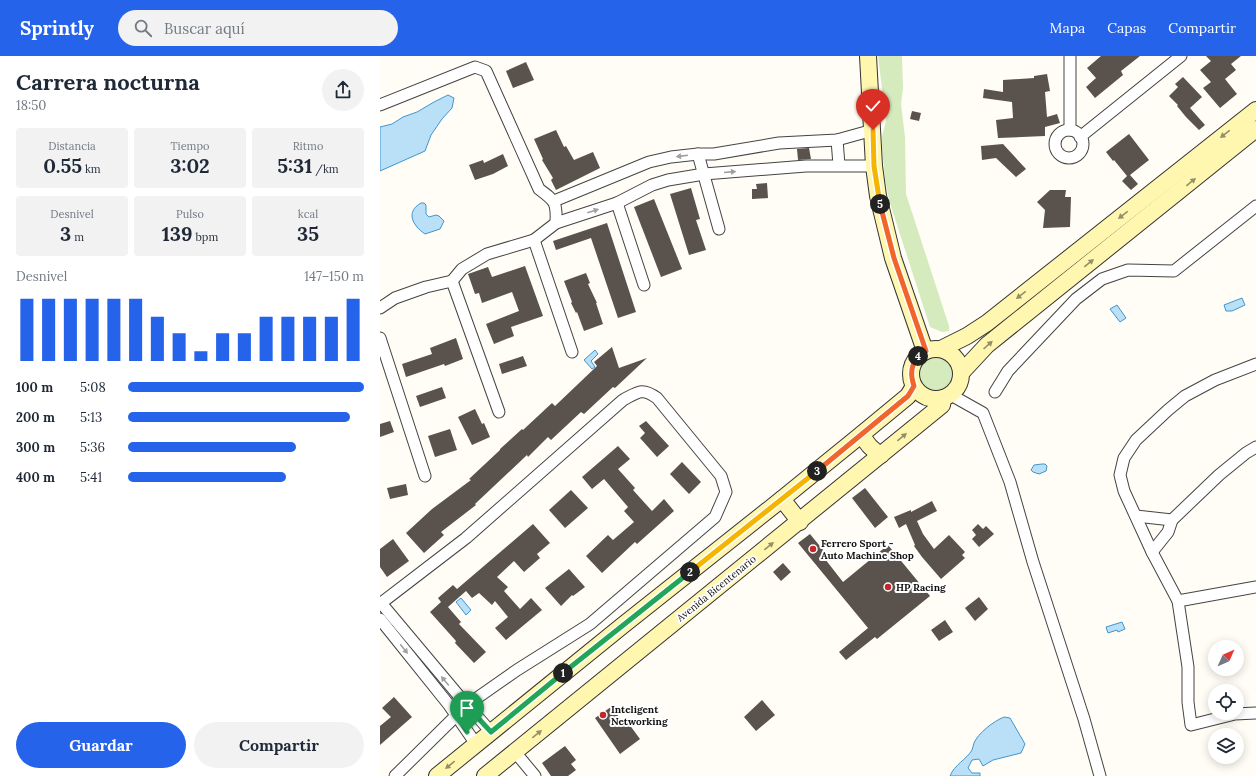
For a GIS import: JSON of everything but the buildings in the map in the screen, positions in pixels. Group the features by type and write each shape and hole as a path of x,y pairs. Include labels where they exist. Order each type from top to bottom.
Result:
{"street":[{"path":"868,56 874,166 878,196 894,258 933,350"},
{"path":"1070,56 1070,130"},
{"path":"1080,137 1181,56"},
{"path":"380,105 475,67 486,71 539,189 554,201 556,223"},
{"path":"933,350 949,352 959,365 961,373 957,389 947,396 935,399 926,397 919,393 914,386 911,378 912,366 918,356 967,336 987,323 1256,110"},
{"path":"961,373 987,345 1256,129"},
{"path":"554,201 649,162 671,157 714,154 779,143 837,140 873,130"},
{"path":"1070,130 1074,131 1080,137 1082,145 1079,153 1070,158 1062,156 1056,148 1056,139 1062,132 1070,130"},
{"path":"837,140 840,165"},
{"path":"698,154 719,229"},
{"path":"380,308 395,298 452,281 462,269 487,254 534,240 556,223 617,203 652,185 668,180 704,174 806,166 874,166"},
{"path":"617,203 644,285"},
{"path":"995,392 1008,371 1076,300 1102,279 1128,270 1174,271 1256,206"},
{"path":"534,240 572,352"},
{"path":"452,281 499,412"},
{"path":"380,338 425,476"},
{"path":"1256,364 1215,380 1185,396 1136,440 1124,458 1120,475 1124,491 1152,552 1178,601 1188,667 1188,702 1191,725 1235,714 1256,713"},
{"path":"437,776 862,434 908,396 914,386"},
{"path":"395,776 456,715 467,706 517,670 590,624 715,517 726,492 721,476 657,398 649,392 641,391 623,400 466,538 381,603 467,706 491,732"},
{"path":"947,396 983,413 1010,482 1033,562 1084,719 1100,776"},
{"name":"Avenida Bicentenario","path":"485,776 640,649 800,522 942,405 947,396"},
{"path":"862,434 864,440 872,450 881,455"},
{"path":"1152,552 1168,532 1172,520 1219,475 1246,453 1256,447"},
{"path":"782,499 800,522"},
{"path":"1136,516 1172,520"},
{"path":"1178,601 1256,587"},
{"path":"380,619 449,705 476,744"},
{"path":"515,752 535,776"}],"green space":[{"path":"878,56 902,56 903,88 901,104 905,137 906,194 949,326 949,331 942,332 930,327 889,200 882,148 882,136 886,121"},
{"path":"937,356 947,359 952,364 955,374 952,384 947,389 937,392 927,389 922,384 919,374 922,364 927,359"}],"water":[{"path":"448,95 454,98 452,108 431,135 425,151 380,171 380,127 392,124"},
{"path":"421,203 426,205 426,214 429,217 436,215 444,221 440,229 425,234 414,223 412,219 413,211"},
{"path":"1242,298 1245,305 1232,311 1226,311 1224,305"},
{"path":"1117,305 1126,318 1120,322 1110,309"},
{"path":"595,350 598,354 591,361 595,367 592,369 584,360"},
{"path":"1045,464 1047,466 1046,471 1039,474 1031,470 1034,465"},
{"path":"461,598 471,610 466,615 456,602"},
{"path":"1122,622 1125,629 1118,632 1117,630 1108,633 1106,627"},
{"path":"1004,717 1010,718 1025,744 1021,753 993,760 983,766 979,759 972,760 968,768 972,773 980,773 980,776 950,776 954,769 970,753 979,735 991,724"}],"place":[{"name":"Ferrero Sport - Auto Machine Shop","path":"813,549"},
{"name":"HP Racing","path":"888,587"},
{"name":"Inteligent Networking","path":"603,715"}],"route":[{"path":"467,732 456,715 467,706 491,732 908,396 914,386 911,378 913,362 918,356 926,351 894,258 878,196 874,166 873,130"}]}
